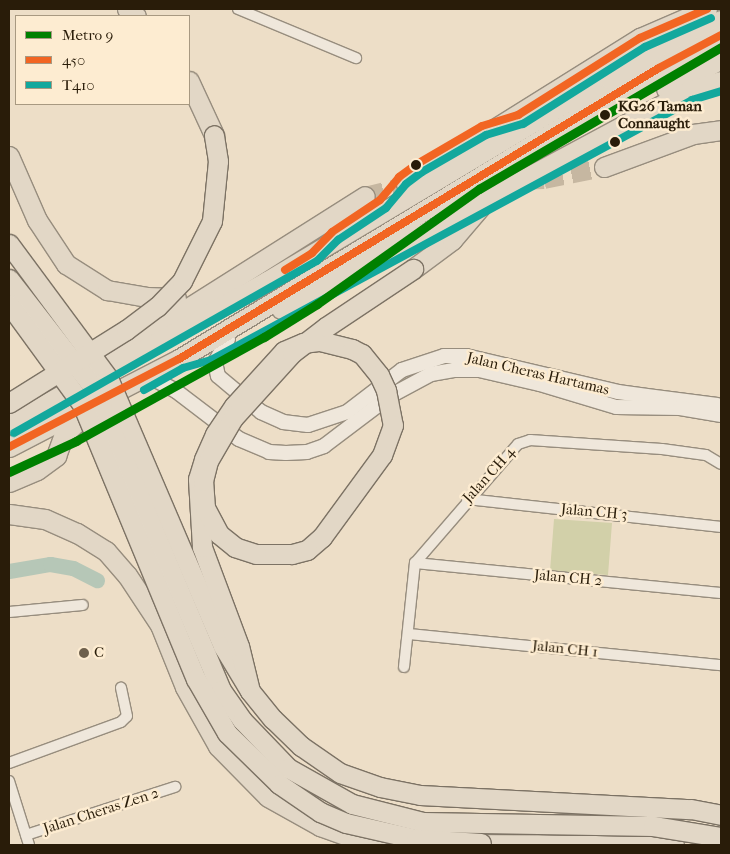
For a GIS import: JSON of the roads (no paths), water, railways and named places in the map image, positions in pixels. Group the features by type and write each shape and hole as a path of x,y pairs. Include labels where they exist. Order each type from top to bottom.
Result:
{"highway":[{"path":"312,253 332,232 380,200 601,61 640,38 707,9"},
{"path":"9,424 43,408 312,253 608,78 721,20"},
{"path":"9,447 179,359 659,68 721,35"},
{"path":"554,161 578,138 721,58"},
{"path":"179,359 206,351 554,161 688,91 721,81"},
{"path":"9,403 126,330 157,307 182,281 212,221 218,161 214,135 190,83"},
{"path":"604,167 693,134 721,130"},
{"path":"9,156 36,220 66,264 107,290 162,299 184,298 216,289"},
{"path":"43,408 124,346 365,196"},
{"path":"250,691 239,646 202,547 198,479 215,434 234,406 284,351 303,343 311,342 320,341 352,349 362,354 379,375 386,390 393,425 382,455 322,537 306,550 292,554 256,554 235,547 219,534 205,508 203,481 208,461 233,418 292,353 306,343 312,338 319,332 326,327 413,269 452,240 490,196"},
{"path":"9,244 108,378 153,476 194,582 223,646 250,691 273,719 301,746 340,773 380,788 462,799 691,809 721,815"},
{"path":"9,279 93,387 221,690 242,720 288,768 352,804 423,822 653,826 721,837"},
{"path":"9,304 82,404 196,679 228,732 279,784 329,816 346,823 416,839 482,843 674,845"},
{"path":"9,482 37,470 56,456 64,434 99,400"},
{"path":"9,514 46,519 77,533 106,552 136,587 160,625 185,687 214,738 244,774 268,797 320,826 347,836 396,845"},
{"path":"446,845 482,843"}],"street":[{"path":"238,9 356,58"},
{"name":"Jalan Cheras Hartamas","path":"228,339 215,362 218,376 261,412 283,422 308,425 347,412 402,370 444,356 466,356 562,377 618,392 721,406"},
{"name":"Jalan Cheras Hartamas","path":"148,376 176,391 252,446 286,453 307,452 324,446 390,396 431,374 478,370 540,384 616,407 680,408 721,415"},
{"path":"562,377 564,386 594,400"},
{"name":"Jalan CH 4","path":"415,563 508,451 530,440 671,450 706,455 721,464"},
{"name":"Jalan CH 3","path":"468,499 721,527"},
{"path":"404,667 409,634 415,563"},
{"name":"Jalan CH 2","path":"415,563 721,593"},
{"path":"9,612 83,605"},
{"name":"Jalan CH 1","path":"409,634 721,665"},
{"path":"9,762 122,722 127,716 121,688"},
{"path":"9,780 28,840"},
{"name":"Jalan Cheras Zen 2","path":"28,840 176,787"}],"waterway":[{"path":"9,571 50,564 73,568 97,580"}],"tunnel":[{"path":"365,196 418,183 544,179 604,167"}],"metro line":[{"name":"9","path":"9,472 76,441 264,337 317,304 479,189 721,47"}],"place":[{"name":"KG26 Taman Connaught","path":"605,115"},
{"name":"C","path":"84,653"}]}
